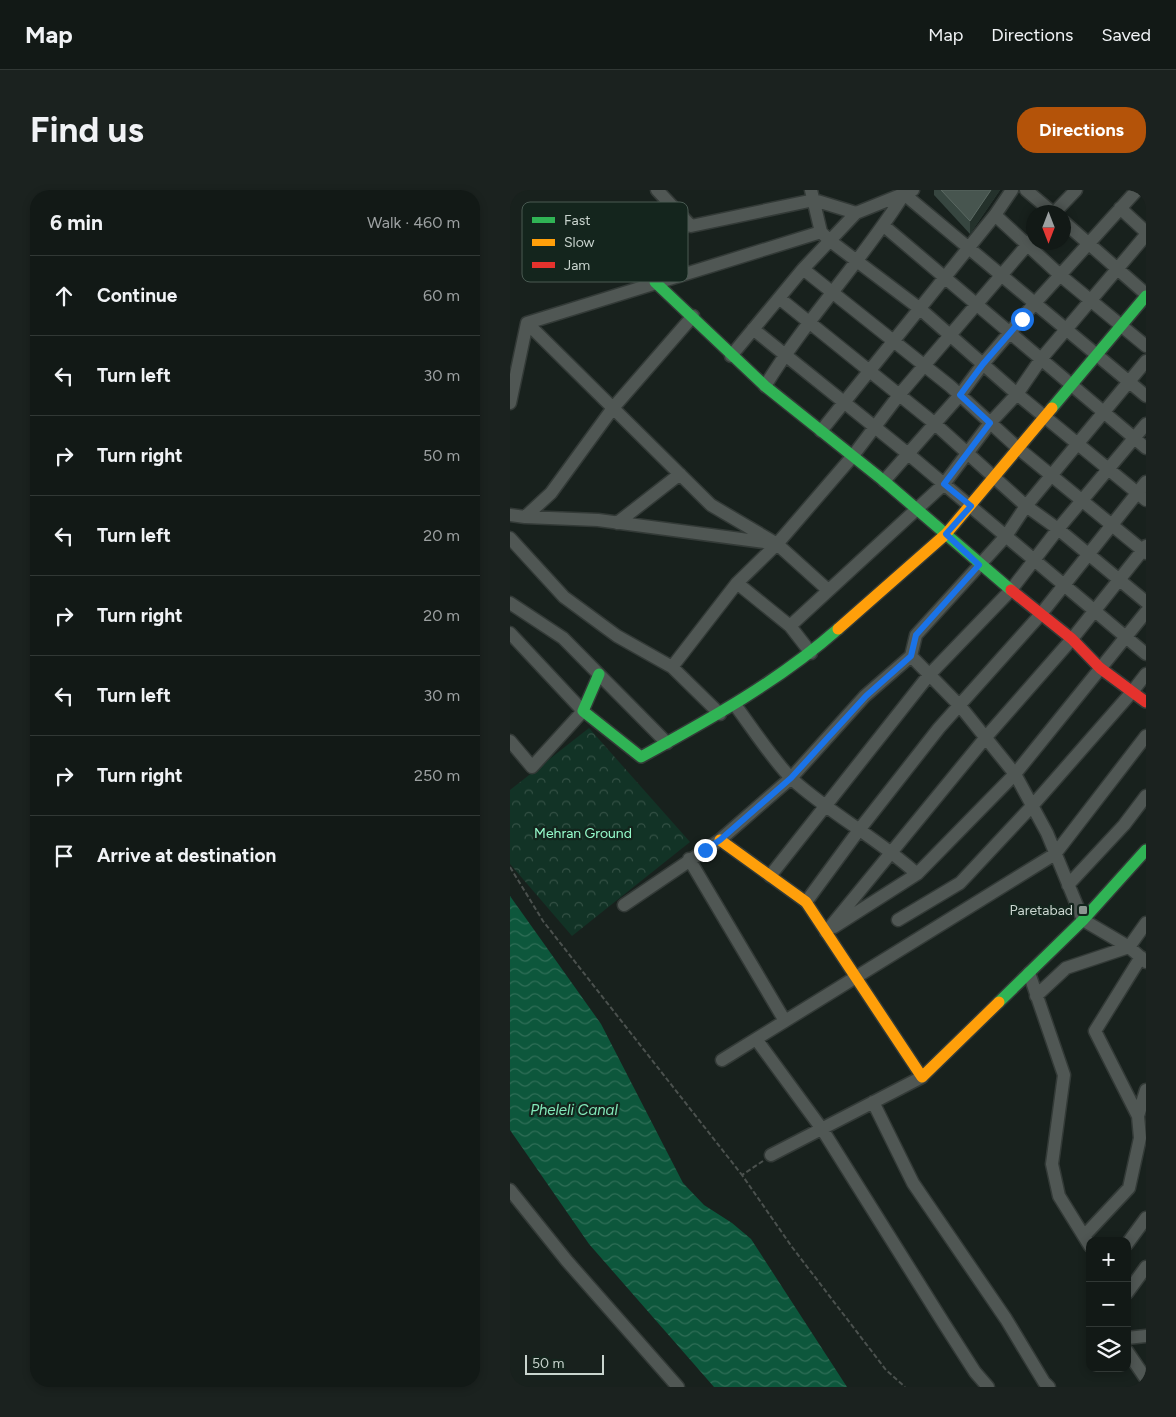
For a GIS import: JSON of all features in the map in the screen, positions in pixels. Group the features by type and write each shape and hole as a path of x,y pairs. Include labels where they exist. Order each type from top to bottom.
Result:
{"street":[{"path":"658,190 669,202"},
{"path":"821,431 995,215 1012,190"},
{"path":"1026,190 1045,205"},
{"path":"1061,205 1076,190"},
{"path":"884,481 960,395 983,364 1011,334 1034,304 1137,190"},
{"path":"731,356 803,269 825,236 856,213 909,192"},
{"path":"765,386 784,355 858,261 909,192"},
{"path":"909,192 1034,304 1146,396"},
{"path":"688,223 691,226 812,195 856,213"},
{"path":"812,195 825,236 919,308 1017,394 1142,496"},
{"path":"790,626 944,484 990,423 1017,394 1041,359 1146,234 1120,208"},
{"path":"995,215 1026,238"},
{"path":"884,226 1146,448"},
{"path":"510,633 583,711 641,757 720,714 811,653 946,534 1097,356 1146,294 1071,229"},
{"path":"688,273 825,236"},
{"path":"672,667 737,583 776,544 852,457 900,395 1026,246"},
{"path":"1038,250 1061,276 1146,346"},
{"path":"803,269 960,395 1019,449 1145,550 1119,579 1072,639 891,850 826,932"},
{"path":"527,323 655,282 693,316 731,356 765,386 884,481 979,565 1072,639 1100,668 1146,702"},
{"path":"779,298 934,423 1026,506 1058,529 1146,602"},
{"path":"525,517 550,493 614,408 693,316"},
{"path":"510,403 527,323"},
{"path":"527,323 711,505 776,544 828,590"},
{"path":"753,329 907,453 1146,654"},
{"path":"624,905 689,859 720,840 791,778 866,696 911,656 916,635 1006,536 1026,506 1053,476 1146,361"},
{"path":"770,876 929,675 1012,590 1058,529 1146,424"},
{"path":"617,523 680,474"},
{"path":"806,902 859,830 939,728 1041,614 1112,524 1142,496 1146,482"},
{"path":"510,516 617,523 776,544"},
{"path":"510,538 564,597 617,636 672,667 720,714"},
{"path":"737,583 790,626 811,653"},
{"path":"510,603 562,638 667,743"},
{"path":"826,932 917,874 1014,774 1146,612"},
{"path":"911,656 960,706 1014,774 1055,854 1083,920 1130,947 1144,959 1095,1031 1138,1116 1140,1138 1129,1188 1090,1237"},
{"path":"510,740 532,767 583,711 599,674"},
{"path":"898,920 960,883 1032,806 1146,674"},
{"path":"735,704 791,778 824,806 891,850 917,874"},
{"path":"722,1060 1055,854 1146,736"},
{"path":"1068,885 1124,825 1146,796"},
{"path":"720,840 806,902 857,976 922,1077"},
{"path":"772,1155 922,1077 1083,920 1146,850"},
{"path":"689,859 785,1021"},
{"path":"1036,996 1066,968 1130,947 1146,923"},
{"path":"1029,973 1064,1075 1052,1164 1059,1196 1086,1239"},
{"path":"756,1039 822,1129 975,1372 988,1387"},
{"path":"1138,1116 1146,1090"},
{"path":"873,1102 914,1183 1006,1319 1049,1387"},
{"path":"510,1190 567,1261 678,1387"},
{"path":"1131,1239 1146,1218"},
{"path":"1131,1288 1146,1267"},
{"path":"1131,1338 1146,1336"},
{"path":"1131,1357 1146,1379"}],"path":[{"path":"510,868 543,921 742,1175 792,1247 886,1370 905,1387"},
{"path":"742,1175 772,1155"}],"green space":[{"name":"Mehran Ground","path":"589,728 690,842 572,936 510,864 510,790"}],"water":[{"name":"Pheleli Canal","path":"510,896 601,1024 683,1183 704,1205 732,1223 751,1239 847,1387 714,1387 589,1244 510,1130"}],"building":[{"path":"941,190 991,190 970,221"}],"traffic: fast":[{"path":"655,282 765,386 884,481 1011,590"},
{"path":"1052,408 1146,296"},
{"path":"599,674 583,711 641,757 718,714 768,682 792,666 838,629"},
{"path":"999,1002 1083,920 1146,850"}],"traffic: slow":[{"path":"838,629 946,534 1052,408"},
{"path":"720,840 806,902 922,1077 999,1002"}],"traffic: jam":[{"path":"1011,590 1072,639 1100,668 1146,702"}],"place":[{"name":"Paretabad","path":"1083,910"}],"route":[{"path":"705,850 720,840 791,778 866,696 911,656 916,635 979,565 946,534 971,506 944,484 990,423 960,395 983,364 1011,334 1022,319"}]}
